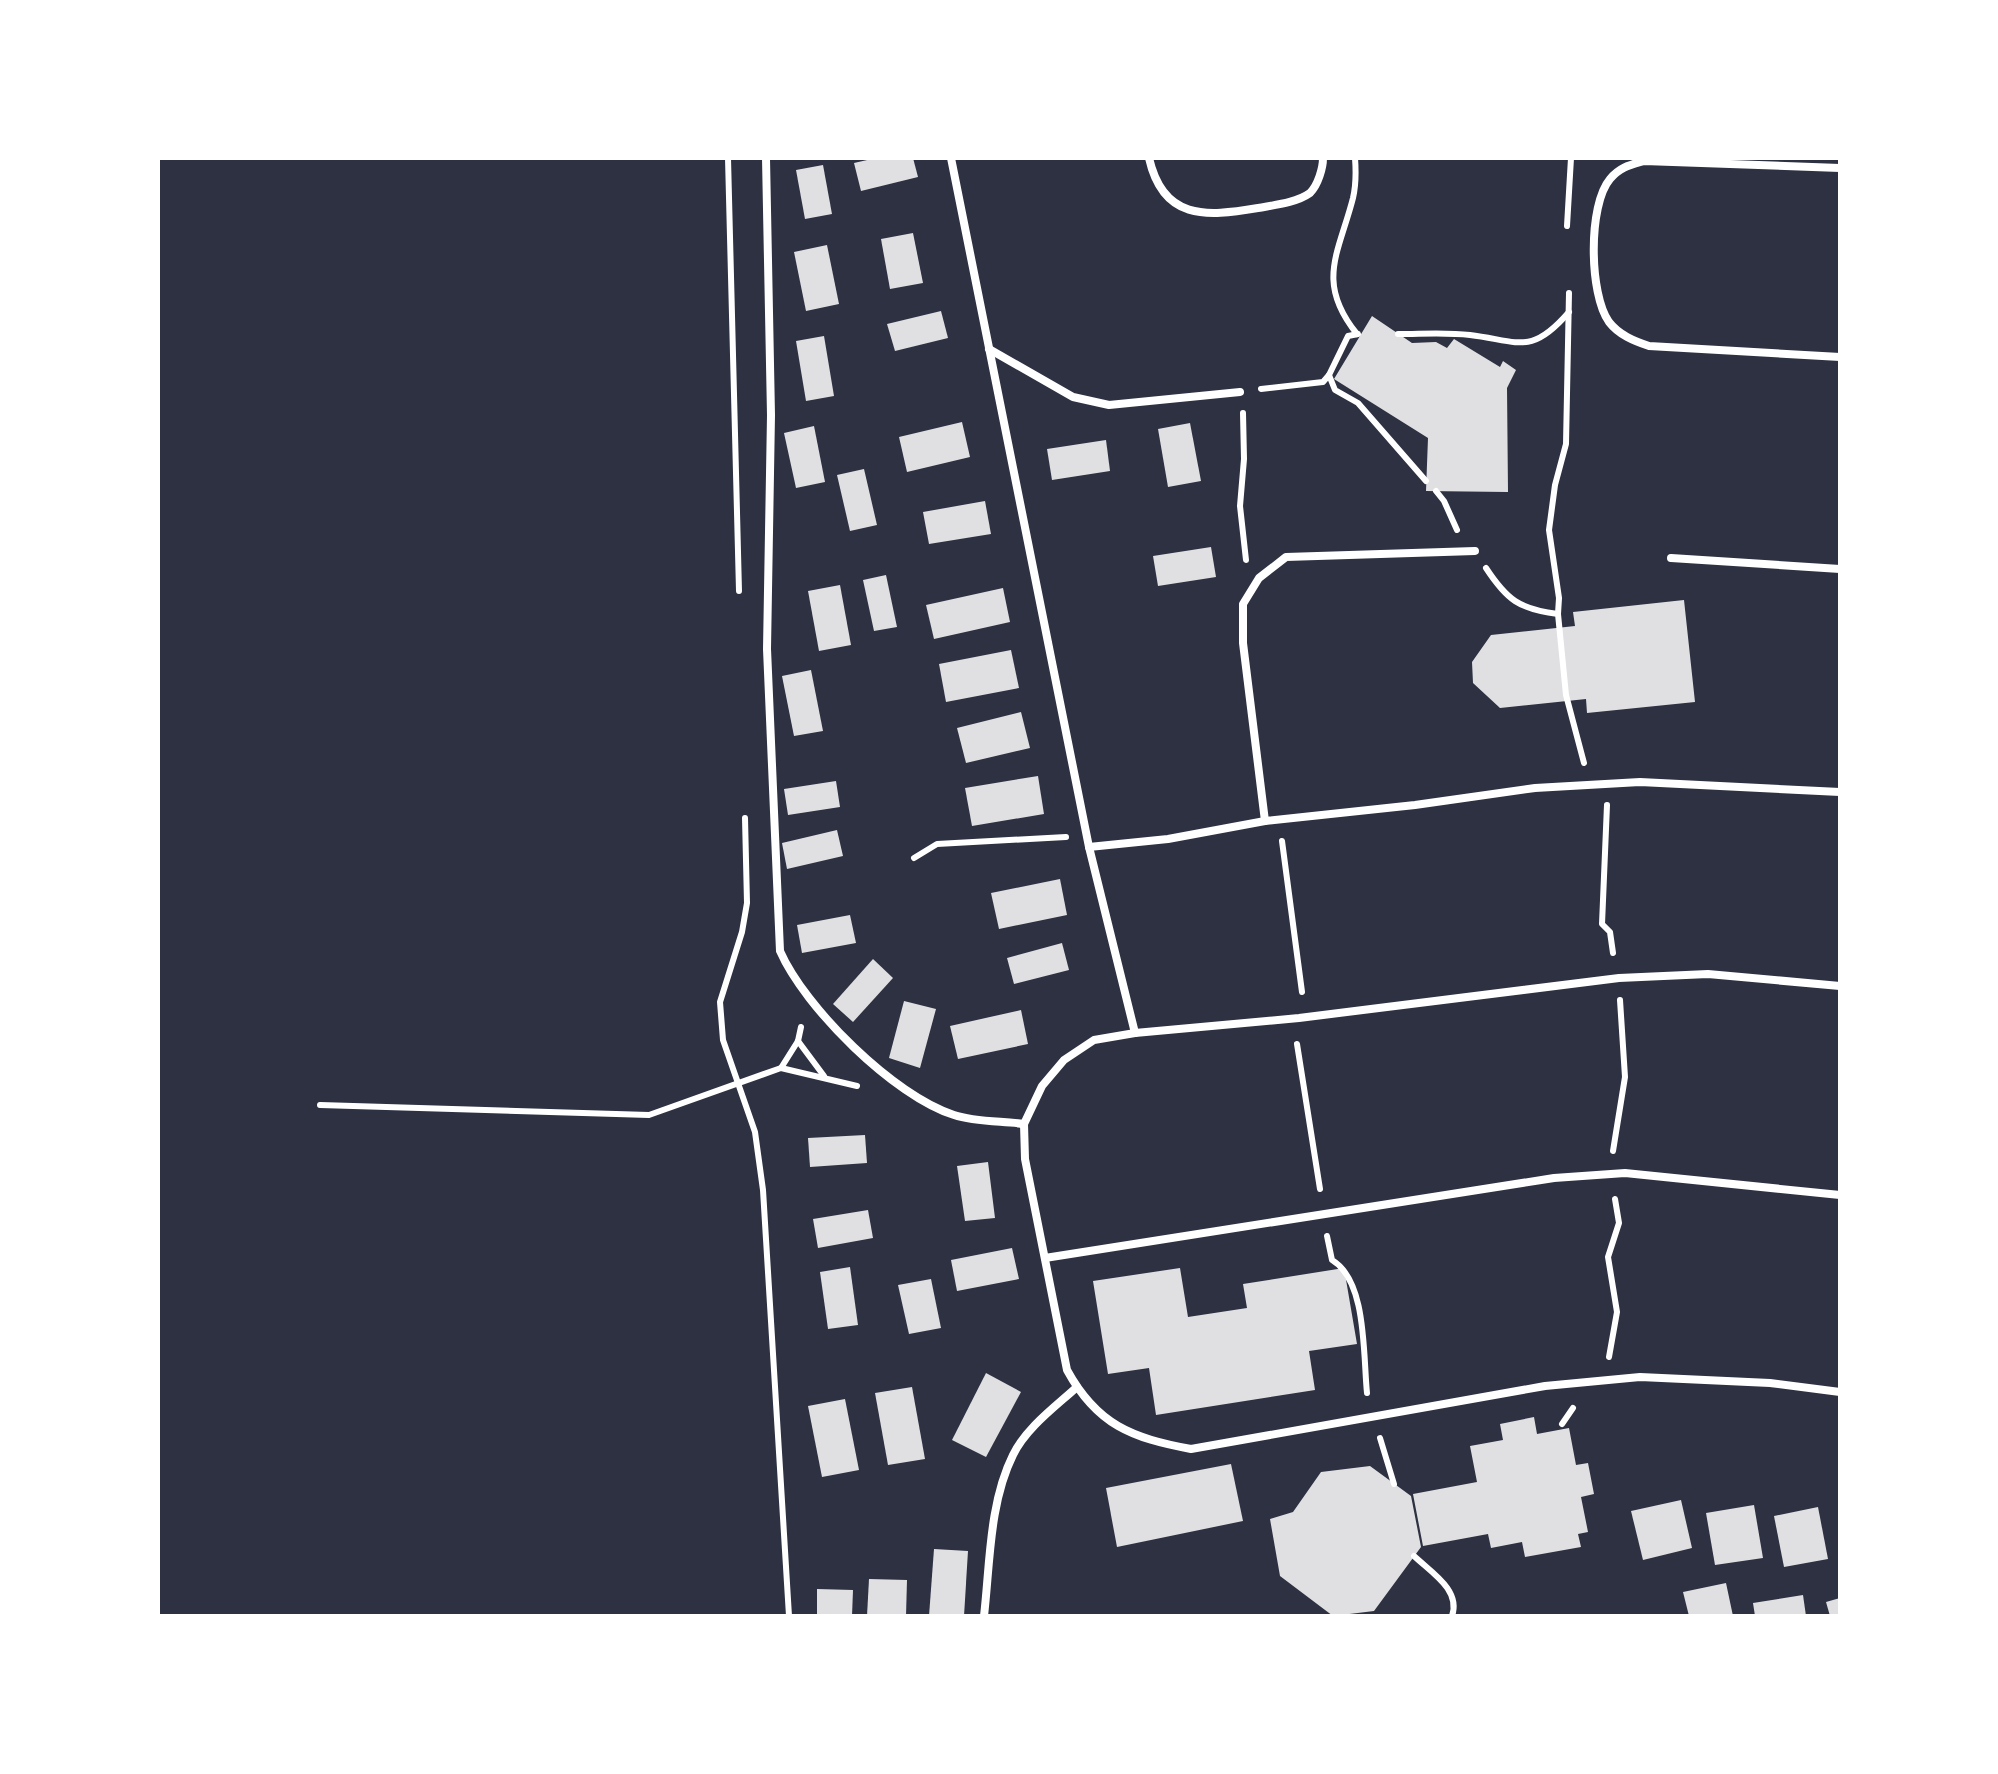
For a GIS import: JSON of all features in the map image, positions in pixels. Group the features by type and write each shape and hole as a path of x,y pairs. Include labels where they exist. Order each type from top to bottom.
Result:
{"lane":[{"path":"766,158 771,415 767,649 780,951 790,976 824,1017 882,1071 955,1116 1024,1124"},
{"path":"951,158 1089,847 1135,1032"},
{"path":"1149,158 1153,177 1166,198 1183,209 1213,215 1284,204 1311,192 1324,168 1323,158"},
{"path":"1840,168 1644,161 1624,166 1608,181 1596,204 1594,260 1608,320 1649,346 1840,357"},
{"path":"988,348 1074,398 1108,405 1240,392"},
{"path":"1265,821 1242,644 1244,604 1259,578 1286,557 1475,552"},
{"path":"1670,558 1840,569"},
{"path":"1089,847 1168,840 1265,821 1535,788 1640,782 1840,792"},
{"path":"1840,986 1708,974 1619,978 1299,1018 1135,1032 1094,1040 1064,1060 1042,1086 1024,1124 1025,1159 1067,1370 1083,1399 1110,1421 1150,1442 1191,1449 1545,1386 1640,1377 1770,1383 1840,1392"},
{"path":"1045,1258 1554,1178 1613,1174 1840,1195"},
{"path":"984,1616 998,1507 1013,1454 1036,1425 1077,1388"}],"path":[{"path":"1250,593 1240,506 1244,426 1240,392 1323,382 1348,336 1359,333 1336,300 1332,282 1334,260 1353,198 1356,158"},
{"path":"1567,232 1571,158"},
{"path":"1562,1424 1610,1356 1617,1312 1608,1256 1619,1223 1613,1149 1625,1078 1619,978 1610,932 1602,924 1607,804 1580,757 1573,731 1549,530 1554,485 1566,444 1569,292"},
{"path":"1398,334 1468,335 1527,344 1559,324 1570,312"},
{"path":"1328,375 1335,390 1358,402 1426,481"},
{"path":"1436,491 1458,531 1504,595 1542,612 1558,614"},
{"path":"1279,820 1303,1002 1296,1038 1322,1214 1332,1260 1344,1268 1358,1298 1367,1394 1394,1484"},
{"path":"914,858 938,844 1087,836"},
{"path":"320,1105 650,1115 781,1068 798,1040 808,997"},
{"path":"798,1040 824,1076"},
{"path":"1414,1556 1452,1593 1456,1605 1452,1616"}],"building":[{"path":"876,158 913,158 918,177 861,191 854,163"},
{"path":"823,165 832,214 805,219 796,170"},
{"path":"913,233 923,283 890,289 881,239"},
{"path":"827,245 839,304 806,311 794,252"},
{"path":"941,311 948,338 895,351 887,324"},
{"path":"1372,316 1412,343 1436,342 1447,348 1454,339 1500,367 1503,361 1516,370 1507,388 1508,492 1426,491 1428,438 1334,379"},
{"path":"824,336 834,396 806,401 796,341"},
{"path":"962,422 970,457 907,472 899,437"},
{"path":"1190,423 1201,481 1168,487 1158,429"},
{"path":"814,426 825,482 796,488 784,433"},
{"path":"1106,440 1110,471 1052,480 1047,449"},
{"path":"864,469 877,525 850,531 837,475"},
{"path":"985,501 991,534 929,544 923,512"},
{"path":"1211,547 1216,577 1158,586 1153,556"},
{"path":"886,575 897,627 874,631 863,580"},
{"path":"840,585 851,645 819,651 808,591"},
{"path":"1003,588 1010,622 934,639 926,605"},
{"path":"1684,600 1695,702 1587,713 1586,699 1500,708 1473,683 1472,662 1491,635 1575,626 1573,612"},
{"path":"1011,650 1019,688 946,702 939,664"},
{"path":"811,670 823,731 794,736 782,676"},
{"path":"1021,712 1030,748 966,763 957,728"},
{"path":"1038,776 1044,814 972,826 965,788"},
{"path":"836,781 840,807 788,815 784,789"},
{"path":"837,830 843,856 787,869 782,843"},
{"path":"1060,879 1067,915 999,929 991,893"},
{"path":"850,915 856,943 802,953 797,925"},
{"path":"1062,943 1069,970 1014,984 1007,958"},
{"path":"873,959 893,978 853,1022 833,1004"},
{"path":"904,1001 936,1009 920,1068 889,1058"},
{"path":"1021,1010 1028,1044 958,1059 950,1026"},
{"path":"865,1135 867,1163 810,1167 808,1138"},
{"path":"988,1162 995,1218 965,1221 957,1166"},
{"path":"868,1210 873,1238 818,1248 813,1219"},
{"path":"1012,1248 1019,1279 957,1291 951,1260"},
{"path":"850,1267 858,1325 828,1329 820,1272"},
{"path":"1180,1268 1188,1317 1247,1308 1243,1284 1344,1268 1357,1344 1309,1351 1315,1390 1156,1415 1149,1368 1108,1374 1093,1281"},
{"path":"931,1279 941,1328 909,1334 898,1285"},
{"path":"986,1373 1021,1392 986,1457 952,1440"},
{"path":"912,1387 925,1459 888,1465 875,1393"},
{"path":"845,1399 859,1470 822,1477 808,1406"},
{"path":"1534,1417 1537,1434 1569,1428 1576,1465 1588,1463 1594,1494 1581,1497 1588,1532 1578,1534 1581,1547 1525,1557 1522,1542 1491,1548 1488,1534 1423,1546 1413,1494 1477,1482 1470,1446 1503,1440 1500,1424"},
{"path":"1231,1464 1243,1521 1117,1547 1106,1488"},
{"path":"1370,1466 1411,1496 1421,1547 1374,1611 1333,1616 1280,1576 1270,1519 1293,1512 1321,1472"},
{"path":"1681,1500 1692,1548 1643,1560 1631,1511"},
{"path":"1754,1505 1763,1558 1715,1565 1706,1513"},
{"path":"1818,1507 1828,1559 1784,1567 1774,1516"},
{"path":"934,1549 968,1551 964,1616 929,1616"},
{"path":"869,1579 907,1580 906,1616 867,1616"},
{"path":"1726,1583 1733,1616 1689,1616 1683,1592"},
{"path":"817,1589 853,1590 852,1616 817,1616"},
{"path":"1803,1595 1806,1616 1755,1616 1753,1603"},
{"path":"1840,1598 1840,1616 1830,1616 1826,1602"}]}
